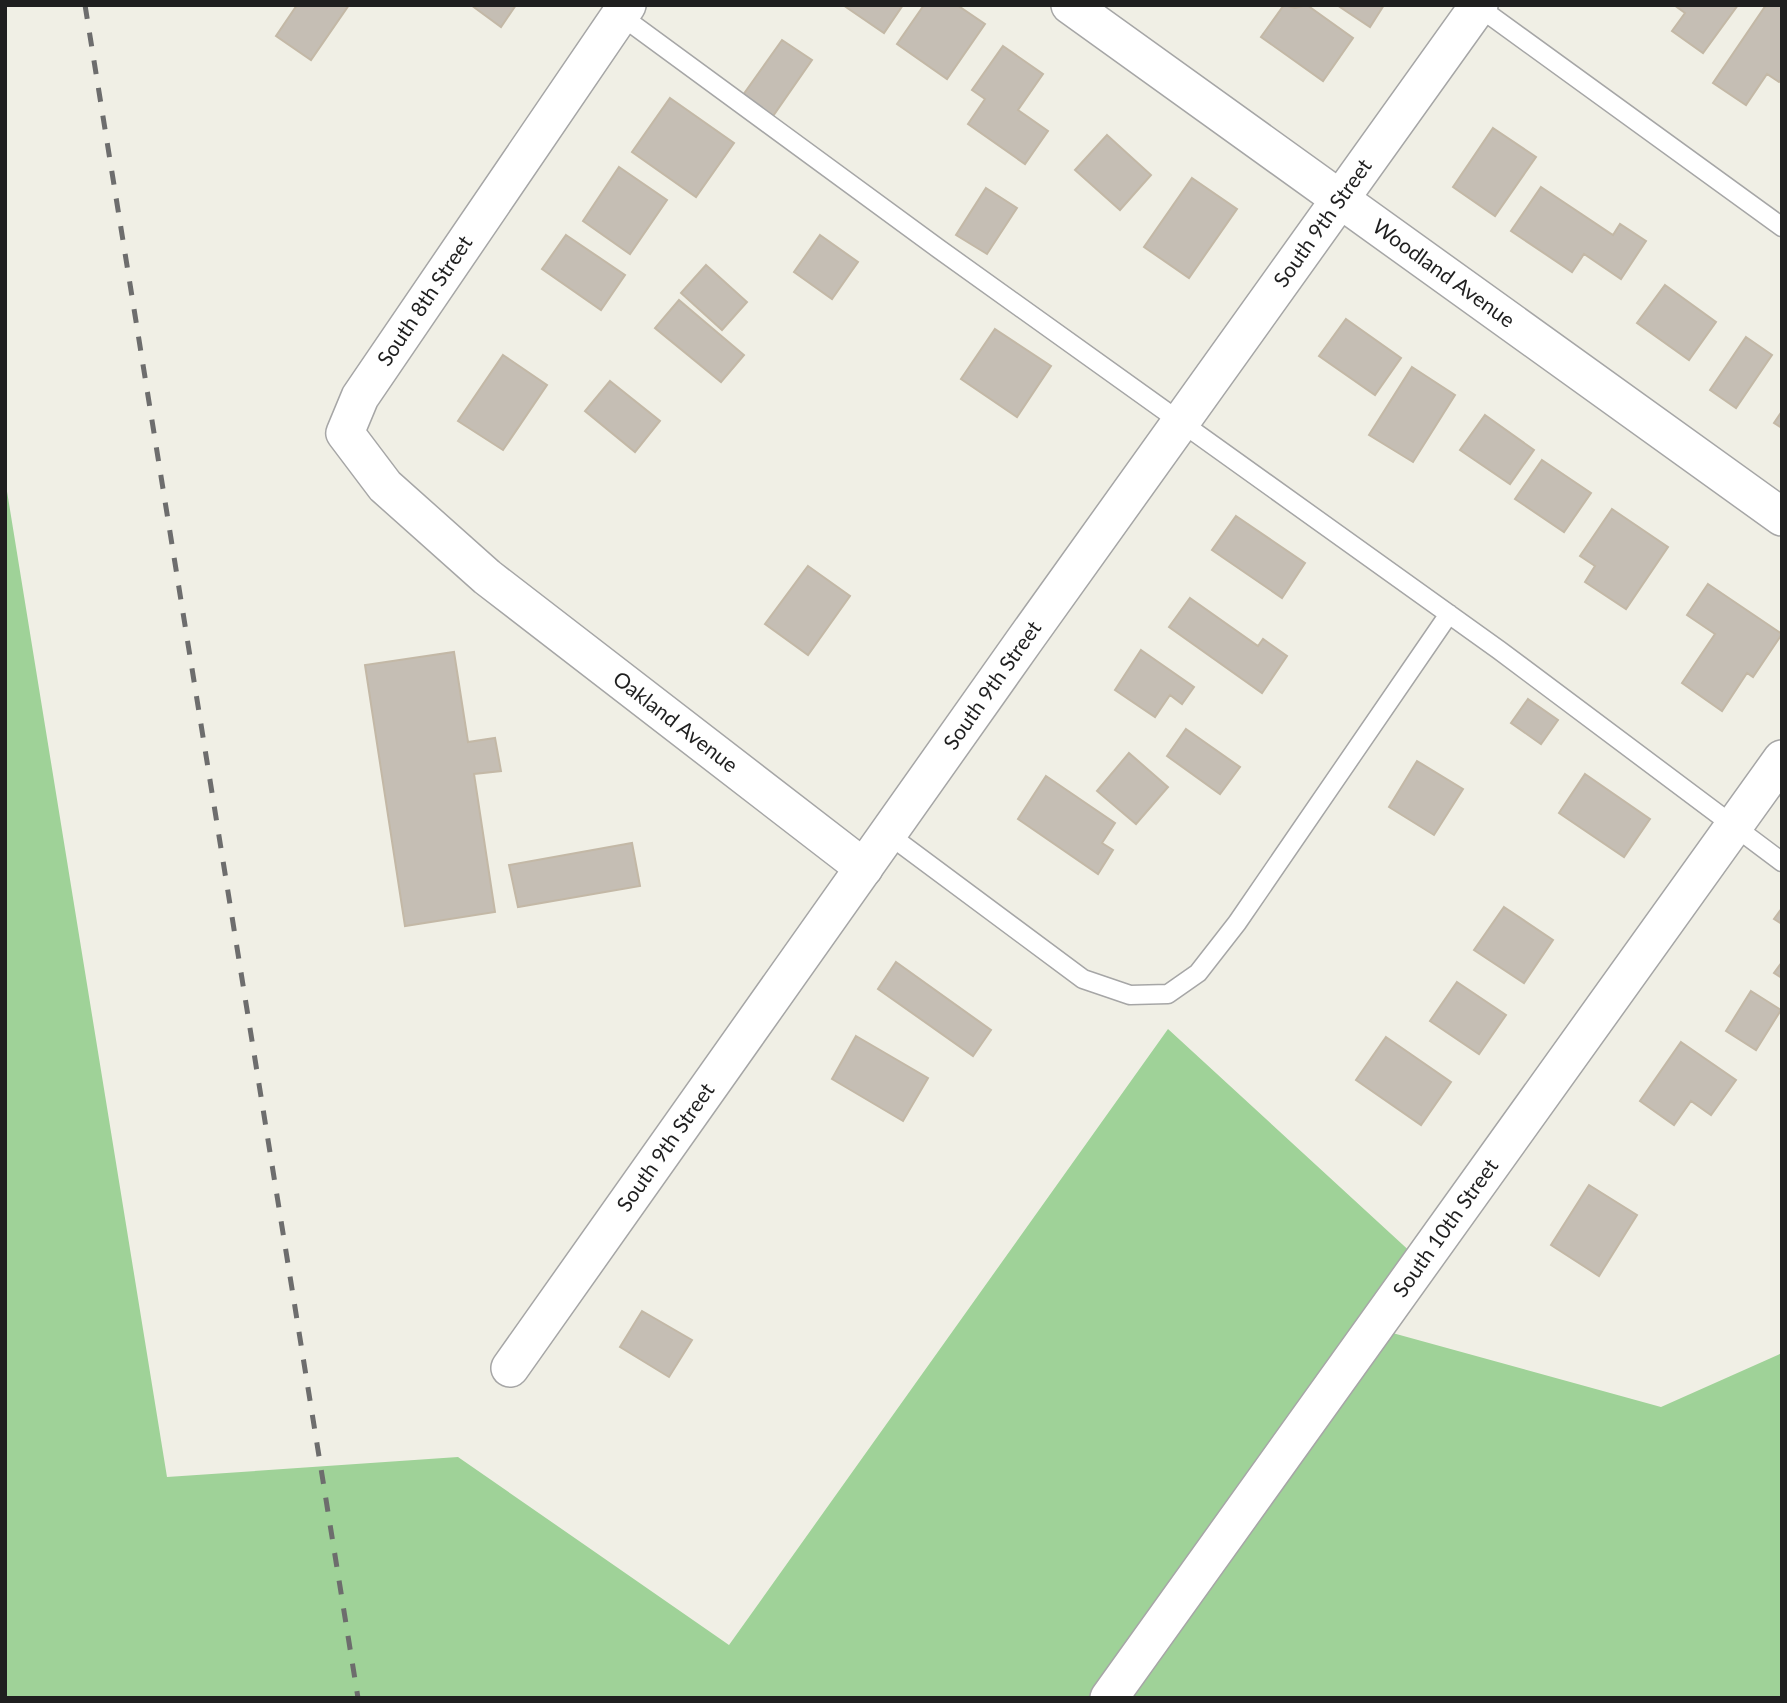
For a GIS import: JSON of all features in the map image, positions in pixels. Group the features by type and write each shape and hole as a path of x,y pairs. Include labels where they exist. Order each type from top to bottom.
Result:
{"street":[{"name":"Woodland Avenue","path":"1070,5 1782,517"},
{"name":"South 9th Street","path":"510,1368 1478,6"},
{"name":"South 8th Street","path":"487,577 385,486 345,432 360,397 624,10"},
{"name":"Oakland Avenue","path":"487,577 864,868"},
{"name":"South 10th Street","path":"1109,1698 1782,759"}],"lane":[{"path":"1478,6 1782,227"},
{"path":"624,10 939,249 1449,614 1782,862"},
{"path":"888,834 1083,979 1130,995 1168,994 1198,973 1237,923 1449,614"}],"green space":[{"path":"5,479 167,1477 458,1457 729,1645 1168,1029 1427,1267 1378,1329 1661,1407 1782,1353 1782,1698 5,1698"}],"building":[{"path":"297,5 349,5 311,60 276,36"},
{"path":"471,5 516,5 501,27"},
{"path":"843,5 903,5 884,33"},
{"path":"924,5 957,5 985,24 947,79 897,44"},
{"path":"1284,5 1295,8 1307,5 1353,38 1323,81 1261,37"},
{"path":"1337,5 1384,5 1370,27"},
{"path":"1674,5 1738,5 1703,53 1672,31 1685,13"},
{"path":"1766,5 1782,5 1782,79 1779,82 1767,74 1746,105 1713,83"},
{"path":"782,40 812,60 773,116 743,95"},
{"path":"1003,46 1043,74 1018,110 1048,131 1025,164 968,124 985,99 972,90"},
{"path":"670,98 734,143 696,197 632,152"},
{"path":"1493,128 1536,157 1495,216 1453,187"},
{"path":"1107,135 1151,175 1120,210 1075,170"},
{"path":"619,167 667,200 630,254 583,221"},
{"path":"1192,178 1237,209 1189,278 1144,247"},
{"path":"1541,187 1613,235 1620,224 1646,241 1621,279 1584,254 1572,272 1511,231"},
{"path":"986,188 1017,208 987,254 956,235"},
{"path":"566,235 625,275 601,310 542,269"},
{"path":"820,235 858,262 832,299 794,272"},
{"path":"706,265 747,302 722,330 681,293"},
{"path":"1665,285 1716,322 1689,360 1637,323"},
{"path":"679,300 744,355 721,382 655,328"},
{"path":"1346,319 1401,358 1375,395 1319,356"},
{"path":"995,329 1051,366 1017,417 961,379"},
{"path":"1746,337 1772,355 1736,408 1710,390"},
{"path":"503,355 547,385 503,450 458,421"},
{"path":"1412,367 1455,395 1413,462 1369,435"},
{"path":"610,381 660,421 635,452 585,411"},
{"path":"1782,411 1782,428 1774,423"},
{"path":"1485,415 1534,450 1510,484 1460,450"},
{"path":"1542,460 1591,493 1564,532 1515,499"},
{"path":"1612,509 1668,547 1626,609 1585,582 1595,566 1580,556"},
{"path":"1236,516 1305,563 1282,598 1212,550"},
{"path":"808,566 850,596 808,655 765,624"},
{"path":"1708,584 1782,634 1753,677 1747,673 1722,711 1682,683 1715,634 1687,615"},
{"path":"1190,598 1258,646 1263,639 1287,656 1262,693 1169,627"},
{"path":"1141,650 1194,687 1182,704 1170,695 1155,717 1115,690"},
{"path":"454,652 468,742 495,738 501,771 474,774 495,912 405,926 365,665"},
{"path":"1528,699 1558,720 1541,744 1511,723"},
{"path":"1186,729 1240,767 1220,794 1167,756"},
{"path":"1129,753 1168,787 1136,824 1097,791"},
{"path":"1417,761 1463,789 1434,835 1389,807"},
{"path":"1585,774 1650,819 1624,857 1559,813"},
{"path":"1046,776 1115,823 1102,843 1113,850 1098,874 1018,819"},
{"path":"632,843 640,886 518,907 509,865"},
{"path":"1504,907 1553,940 1524,983 1474,950"},
{"path":"1782,908 1782,924 1774,919"},
{"path":"896,962 991,1030 973,1056 878,989"},
{"path":"1782,962 1782,978 1774,973"},
{"path":"1457,982 1506,1015 1479,1054 1430,1021"},
{"path":"1751,991 1781,1010 1756,1050 1726,1031"},
{"path":"856,1036 928,1078 903,1121 832,1079"},
{"path":"1386,1037 1451,1082 1421,1125 1356,1080"},
{"path":"1681,1042 1736,1080 1711,1115 1691,1101 1674,1125 1640,1101"},
{"path":"1589,1185 1637,1215 1599,1276 1551,1245"},
{"path":"642,1311 692,1340 669,1377 620,1347"}],"railway":[{"path":"85,5 358,1698"}]}
